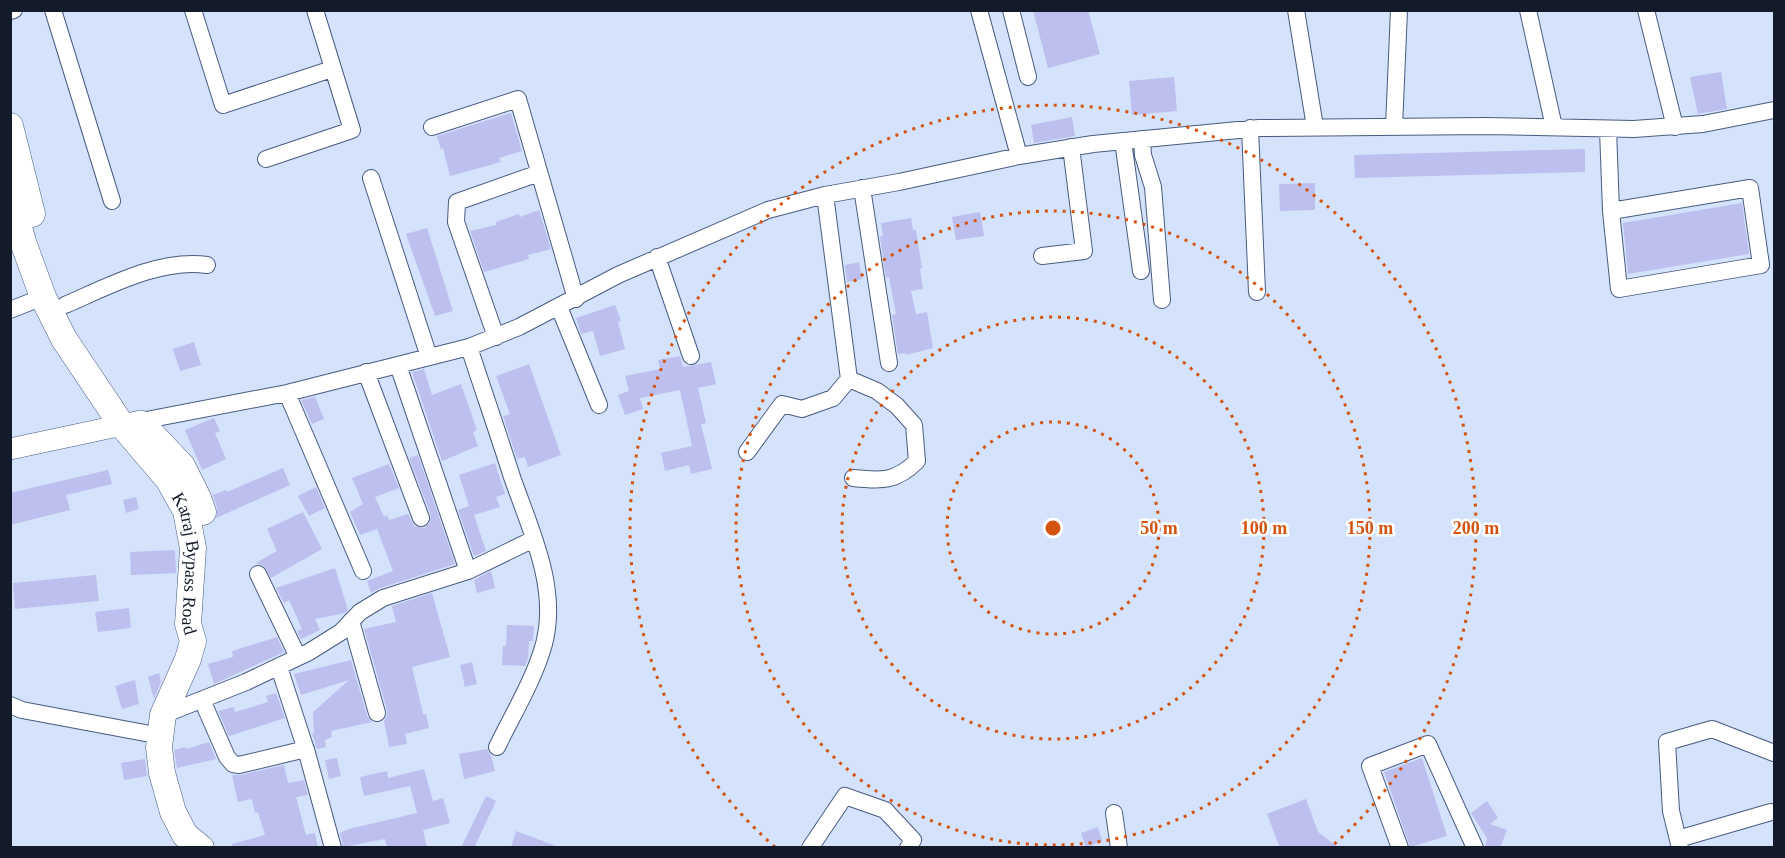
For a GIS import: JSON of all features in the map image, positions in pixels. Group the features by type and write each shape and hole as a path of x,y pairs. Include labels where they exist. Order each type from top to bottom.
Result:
{"highway":[{"path":"10,126 37,231 33,273"},
{"path":"10,193 33,273"},
{"name":"Katraj Bypass Road","path":"33,273 64,339 131,422 186,511 193,548 188,624 193,641 162,725 159,747 162,773 173,812 185,835 201,848"}],"main road":[{"path":"10,449 131,422"}],"street":[{"path":"53,10 112,201"},
{"path":"193,10 223,105 332,69"},
{"path":"266,159 352,130 315,10"},
{"path":"979,10 1019,156"},
{"path":"1011,10 1028,77"},
{"path":"1296,10 1315,127"},
{"path":"1394,127 1399,10"},
{"path":"1528,10 1554,128"},
{"path":"1646,10 1675,127"},
{"path":"432,127 518,99 576,299"},
{"path":"131,422 286,393 469,347 496,337 576,299 618,274 768,210 825,195 1019,156 1071,147 1250,128 1608,129 1675,127 1774,110"},
{"path":"1250,128 1257,292"},
{"path":"1608,129 1611,211 1619,289 1761,265 1750,188 1611,211"},
{"path":"1142,139 1143,155 1153,187 1162,300"},
{"path":"1124,141 1141,271"},
{"path":"1042,256 1084,251 1071,147"},
{"path":"496,337 456,222 457,202 539,173"},
{"path":"371,178 429,357"},
{"path":"862,188 889,363"},
{"path":"747,452 782,404 802,409 833,398 849,379 825,195"},
{"path":"657,257 691,356"},
{"path":"10,310 33,273 120,282 172,265 191,263 207,265"},
{"path":"559,307 599,405"},
{"path":"469,347 534,539 544,572 546,589 544,642 539,659 496,747"},
{"path":"399,364 468,571"},
{"path":"366,372 421,518"},
{"path":"849,379 877,391 897,405 915,425 917,461 905,473 878,481 853,478"},
{"path":"286,393 363,571"},
{"path":"10,705 22,710 162,725 202,700 279,667 327,642 360,612 382,598 468,571 534,539"},
{"path":"258,574 298,657"},
{"path":"351,621 377,713"},
{"path":"279,667 306,749 333,848"},
{"path":"202,700 227,757 233,764 240,765 306,749"},
{"path":"1773,816 1679,843 1671,811 1667,742 1712,729 1774,753"},
{"path":"1400,848 1370,766 1428,744 1476,848"},
{"path":"810,848 845,796 885,810 913,840 908,848"},
{"path":"1114,813 1119,848"}],"building":[{"path":"1033,10 1088,10 1100,54 1048,68"},
{"path":"1721,72 1727,109 1698,114 1690,77"},
{"path":"1174,77 1177,111 1132,115 1129,81"},
{"path":"511,113 522,151 499,158 501,162 450,176 443,148 441,149 437,136"},
{"path":"1072,117 1075,136 1034,143 1031,125"},
{"path":"1585,149 1585,172 1355,178 1354,155"},
{"path":"1315,183 1315,210 1280,211 1279,184"},
{"path":"1742,203 1749,254 1628,274 1623,223"},
{"path":"539,210 551,249 528,255 529,259 484,272 470,231 496,225 496,222 519,214 520,217"},
{"path":"980,212 984,236 956,240 952,217"},
{"path":"911,218 913,230 916,230 923,289 911,291 916,314 927,312 933,348 906,355 905,353 898,354 892,315 896,314 889,277 886,278 880,236 883,236 881,223"},
{"path":"427,228 453,311 435,316 406,234"},
{"path":"859,262 862,279 847,282 845,265"},
{"path":"615,305 621,321 618,322 625,349 600,356 593,331 581,334 576,318"},
{"path":"194,342 201,365 180,371 173,349"},
{"path":"680,356 683,367 711,362 716,384 698,388 706,423 701,424 712,469 691,474 689,465 665,471 661,453 692,446 680,390 640,398 643,409 625,415 618,395 629,391 625,376 660,369 658,360"},
{"path":"529,364 561,455 528,467 525,457 517,459 503,416 510,414 496,376"},
{"path":"424,369 432,395 461,384 477,430 473,432 478,446 442,461 412,372"},
{"path":"315,397 324,419 312,424 301,400"},
{"path":"214,418 220,431 215,433 226,459 202,470 185,430"},
{"path":"418,455 455,564 371,593 367,581 393,571 377,529 360,535 350,512 363,504 352,478 389,464 399,488 375,497 384,517 387,515 389,520 408,514 414,526 424,528 429,524 431,515 409,458"},
{"path":"495,463 505,494 496,497 500,507 474,515 486,551 474,556 458,510 469,506 459,475"},
{"path":"283,468 290,485 216,518 217,508 213,495 226,490 227,492"},
{"path":"108,470 112,484 66,495 70,510 10,525 10,493"},
{"path":"316,487 325,508 309,516 298,496"},
{"path":"136,497 139,509 126,513 123,500"},
{"path":"303,512 322,549 271,578 264,566 256,563 277,551 267,529"},
{"path":"175,550 176,573 131,575 130,552"},
{"path":"335,568 348,610 345,613 315,619 320,630 301,639 297,631 302,629 289,600 284,603 276,588"},
{"path":"491,571 495,588 477,593 474,580"},
{"path":"96,575 99,601 15,609 13,583"},
{"path":"432,593 450,657 412,667 423,714 426,714 429,728 405,734 407,744 389,747 384,721 387,710 364,629 396,622 392,606"},
{"path":"129,608 131,628 98,632 95,612"},
{"path":"507,625 534,626 533,641 529,641 525,666 502,665"},
{"path":"277,637 284,652 214,684 208,664 233,657 232,651"},
{"path":"351,660 367,716 372,722 331,731 332,737 325,740 326,747 317,749 312,733 314,733 313,712 349,680 301,695 294,674"},
{"path":"472,662 477,684 465,687 460,665"},
{"path":"159,673 161,682 154,699 148,677"},
{"path":"135,680 139,704 122,709 115,686"},
{"path":"276,693 285,718 229,736 218,711 234,707 235,712 268,702 266,696"},
{"path":"209,742 216,759 177,768 174,750"},
{"path":"487,749 495,771 464,779 459,754"},
{"path":"337,758 341,776 329,779 325,760"},
{"path":"1422,758 1447,836 1410,847 1384,772"},
{"path":"145,759 147,776 124,780 121,763"},
{"path":"284,765 288,783 304,780 308,795 296,797 306,835 315,833 318,848 233,848 232,844 265,835 258,812 255,813 252,799 238,802 232,775"},
{"path":"424,769 433,801 443,798 450,823 423,830 427,848 387,848 385,839 343,847 340,833 417,813 410,786 364,796 360,777 387,771 388,778"},
{"path":"486,796 496,801 474,848 461,848"},
{"path":"1306,799 1318,832 1339,848 1280,848 1267,814"},
{"path":"1487,801 1498,818 1490,824 1507,830 1500,848 1485,848 1487,838 1471,813"},
{"path":"1098,827 1102,841 1086,847 1081,833"},
{"path":"516,831 556,846 556,848 511,848"}]}
